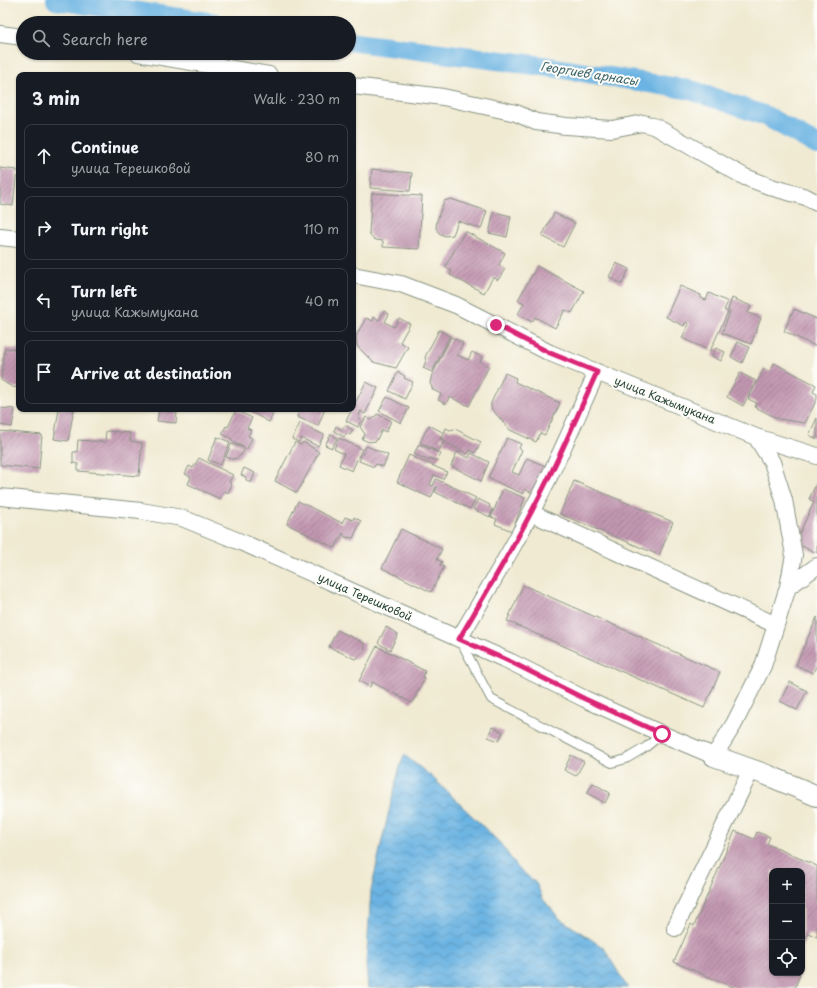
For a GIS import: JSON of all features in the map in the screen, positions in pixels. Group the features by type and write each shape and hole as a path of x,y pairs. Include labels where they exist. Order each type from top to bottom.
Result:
{"street":[{"path":"0,34 16,36"},
{"path":"180,60 251,72"},
{"path":"356,86 443,97 516,113 536,122 566,126 612,129 643,123 662,130 745,177 774,188 806,197 817,203"},
{"path":"0,237 16,239"},
{"name":"улица Кажымукана","path":"356,276 401,284 456,305 550,353 756,437 817,456"},
{"path":"459,639 512,549 531,513 597,372"},
{"path":"756,437 772,462 784,500 794,555 788,587 763,666 734,724 714,756 817,796"},
{"name":"улица Терешковой","path":"0,497 141,511 182,518 248,545 511,662 585,699 714,756"},
{"path":"531,513 776,625"},
{"path":"788,587 817,566"},
{"path":"676,928 751,770"}],"lane":[{"path":"459,639 491,699 612,763 626,759 646,747 662,734"}],"water":[{"path":"404,755 432,777 500,843 518,868 536,883 543,899 559,918 604,948 628,988 368,988 366,965 371,891 382,840"}],"building":[{"path":"0,168 16,170 13,206 0,204"},
{"path":"372,169 412,173 410,191 370,188"},
{"path":"372,193 422,196 419,249 383,247 383,241 376,240 371,237 369,233"},
{"path":"451,199 487,211 481,229 458,221 453,235 445,236 439,233 436,228 437,220 444,201"},
{"path":"494,212 511,216 507,237 489,233"},
{"path":"554,213 575,223 563,247 542,236"},
{"path":"465,231 505,253 499,265 505,269 498,280 493,277 484,293 450,275 452,271 445,267"},
{"path":"616,263 629,269 622,284 609,277"},
{"path":"537,266 584,291 572,313 565,310 555,328 535,317 532,322 518,314 524,303 518,300"},
{"path":"680,286 701,295 701,298 706,300 709,293 728,302 724,310 728,312 710,351 682,338 689,324 686,322 684,326 666,317"},
{"path":"732,298 751,306 748,313 761,318 751,344 722,333 730,312 728,310"},
{"path":"794,309 817,319 817,347 784,331"},
{"path":"384,311 389,314 385,322 394,327 399,318 410,324 400,342 408,347 396,368 373,362 357,346 356,336 366,318 373,321 374,317 379,320"},
{"path":"439,330 450,336 432,372 423,368 426,361 425,357"},
{"path":"451,337 463,343 457,355 468,360 472,352 482,357 480,362 489,366 469,406 452,398 449,398 446,404 438,400 441,394 433,390 430,383 432,375"},
{"path":"738,342 749,347 742,363 731,357"},
{"path":"5,348 16,349 16,388 12,387 1,380"},
{"path":"716,348 725,352 721,361 712,356"},
{"path":"774,363 816,385 813,392 817,394 817,399 805,423 779,419 755,407 757,403 748,399 764,369 770,372"},
{"path":"398,372 405,376 404,378 413,382 405,399 389,391"},
{"path":"505,373 516,378 515,382 560,403 545,435 540,433 536,442 510,430 491,408 491,403"},
{"path":"740,373 756,381 743,406 727,397"},
{"path":"366,382 378,388 365,414 361,411 358,418 361,420 358,427 346,421 351,412 356,412 356,402"},
{"path":"387,397 409,408 401,423 379,411"},
{"path":"0,408 15,409 12,427 0,425"},
{"path":"58,412 73,412 68,441 54,439"},
{"path":"159,412 177,412 176,423 157,421"},
{"path":"235,412 240,412 252,418 247,428 251,430 248,436 252,438 247,449 233,442 231,438 222,434 226,426 228,427"},
{"path":"251,412 274,412 269,422"},
{"path":"299,412 324,412 318,426 297,417"},
{"path":"377,414 391,421 386,432 382,430 376,441 369,442 362,439 365,434 360,427 366,417 371,420"},
{"path":"817,418 817,439 809,435"},
{"path":"300,423 324,435 318,446 301,438 299,442 292,439"},
{"path":"345,425 353,430 350,435 347,433 344,437 334,431 336,426 342,430"},
{"path":"429,425 444,433 446,428 450,430 455,429 481,442 475,453 470,450 468,454 444,442 438,452 420,442","holes":["444,433 442,438 445,440 444,441 440,439"]},
{"path":"0,431 42,435 39,469 0,465"},
{"path":"106,431 130,433 130,441 142,443 139,476 78,471 78,464 73,463 73,452 77,452 78,440 105,442"},
{"path":"331,434 337,438 332,448 325,445"},
{"path":"217,437 230,442 221,465 208,460"},
{"path":"339,438 362,449 352,471 339,465 344,454 334,449"},
{"path":"507,438 521,444 519,448 522,450 512,472 519,475 527,458 545,466 532,493 525,489 523,494 488,478"},
{"path":"295,442 301,445 303,442 319,452 297,493 275,481"},
{"path":"231,444 245,448 238,458 232,459 226,457"},
{"path":"419,444 441,454 437,461 430,458 429,461 414,454"},
{"path":"366,446 388,455 383,467 376,464 374,467 359,461"},
{"path":"457,452 469,458 471,453 489,462 481,481 451,466"},
{"path":"409,455 447,472 443,479 434,475 430,485 433,486 436,479 476,498 470,509 435,492 437,487 431,498 397,482"},
{"path":"199,458 233,475 229,482 232,484 228,493 224,491 220,499 188,484 191,477 185,474 189,466 193,468"},
{"path":"244,468 255,473 251,483 246,480 246,477 241,475"},
{"path":"574,481 673,522 659,555 560,514"},
{"path":"817,482 817,553 795,543 814,502 809,499"},
{"path":"503,489 525,498 512,531 495,524 497,519 491,517"},
{"path":"478,499 490,505 489,507 493,510 490,517 473,509"},
{"path":"298,501 342,523 345,517 353,520 354,517 361,521 353,538 345,537 343,533 335,548 287,524"},
{"path":"401,529 442,549 437,559 442,562 440,565 444,567 431,592 382,568"},
{"path":"523,585 720,672 704,708 507,621"},
{"path":"817,617 817,665 813,673 796,665"},
{"path":"386,627 398,634 390,650 378,643"},
{"path":"337,630 364,643 365,650 359,657 355,659 329,647"},
{"path":"377,646 425,671 423,677 425,678 412,703 372,682 370,687 359,681"},
{"path":"790,682 807,691 797,710 780,701"},
{"path":"492,727 503,732 499,741 488,737"},
{"path":"571,755 584,762 576,776 564,770"},
{"path":"593,783 610,793 605,803 587,793"},
{"path":"735,831 754,839 757,832 770,837 767,844 817,866 817,937 808,933 805,940 805,868 769,868 769,976 799,976 795,988 735,988 674,962 691,924 694,926"}],"waterway":[{"name":"Георгиев арнасы","path":"56,0 167,16"},
{"name":"Георгиев арнасы","path":"356,42 550,67 691,90 766,116 817,145"}],"route":[{"path":"496,325 550,353 597,372 531,513 512,549 459,639 511,662 585,699 662,734"}]}
